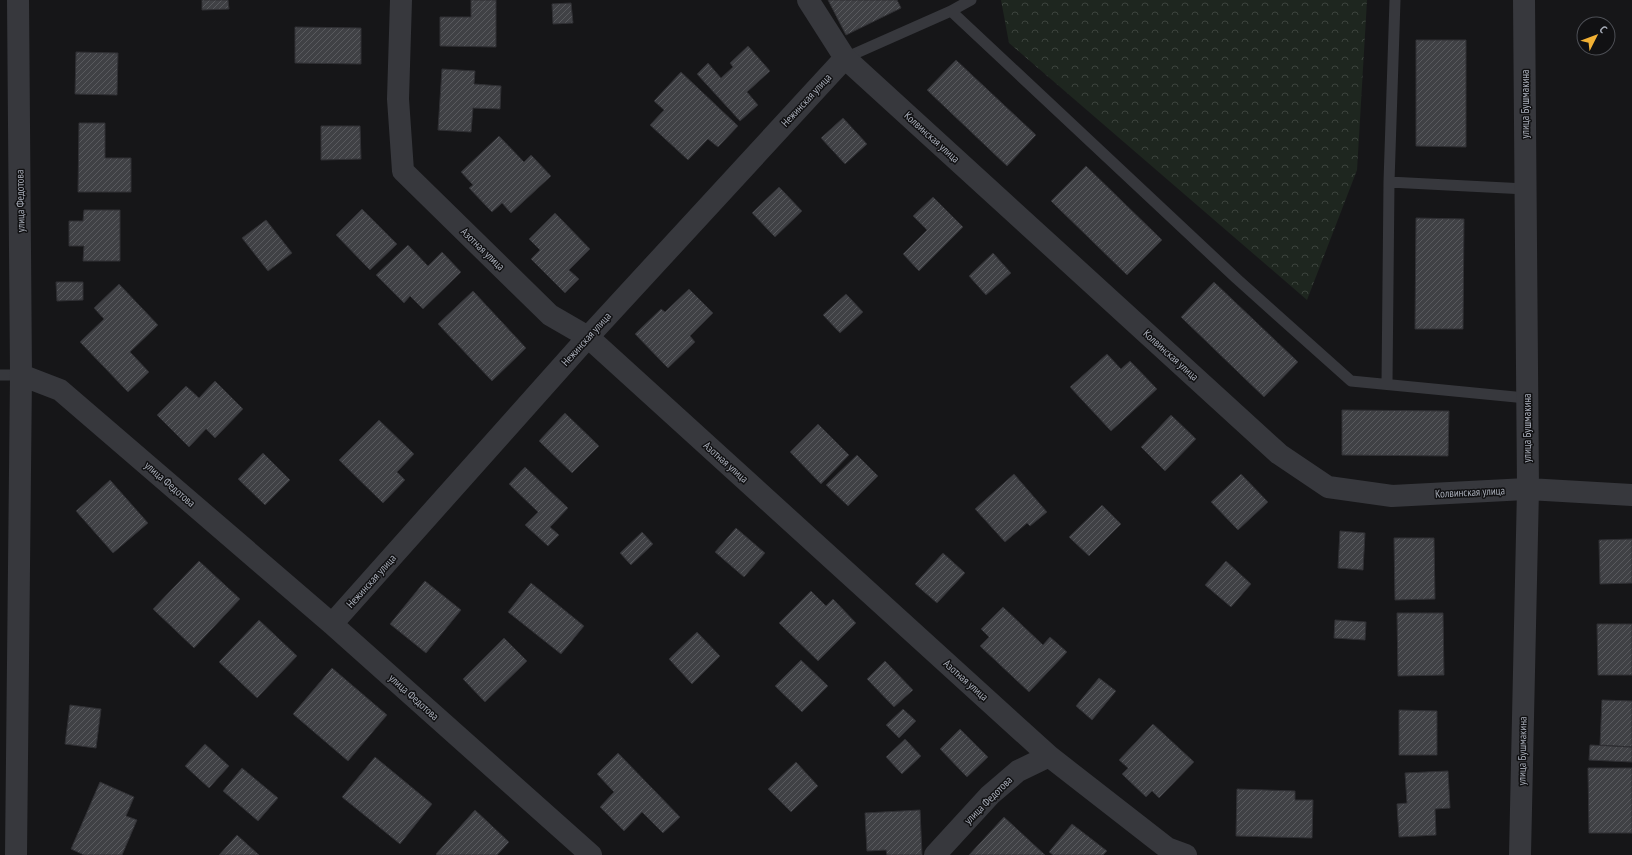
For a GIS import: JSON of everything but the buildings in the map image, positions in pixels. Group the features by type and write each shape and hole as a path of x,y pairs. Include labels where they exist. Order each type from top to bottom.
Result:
{"street":[{"name":"улица Федотова","path":"18,0 11,375 60,390 332,624 591,855"},
{"name":"Азотная улица","path":"401,0 398,99 403,171 550,315 588,337 1050,756 1167,848 1186,855"},
{"name":"Колвинская улица","path":"808,0 845,58 1280,454 1328,488 1392,496 1528,489 1632,495"},
{"name":"улица Бушмакина","path":"1520,855 1528,489 1524,0"},
{"name":"Нежинская улица","path":"332,624 588,337 845,58"},
{"path":"11,375 16,855"},
{"name":"улица Федотова","path":"935,855 990,795 1012,776 1018,771 1050,756"}],"lane":[{"path":"845,58 952,11 971,0"},
{"path":"1387,384 1389,182 1395,0"},
{"path":"952,11 1237,279 1351,381 1527,398"},
{"path":"1389,182 1526,190"}],"green space":[{"path":"1001,0 1367,0 1357,170 1307,300 1009,43"}]}
